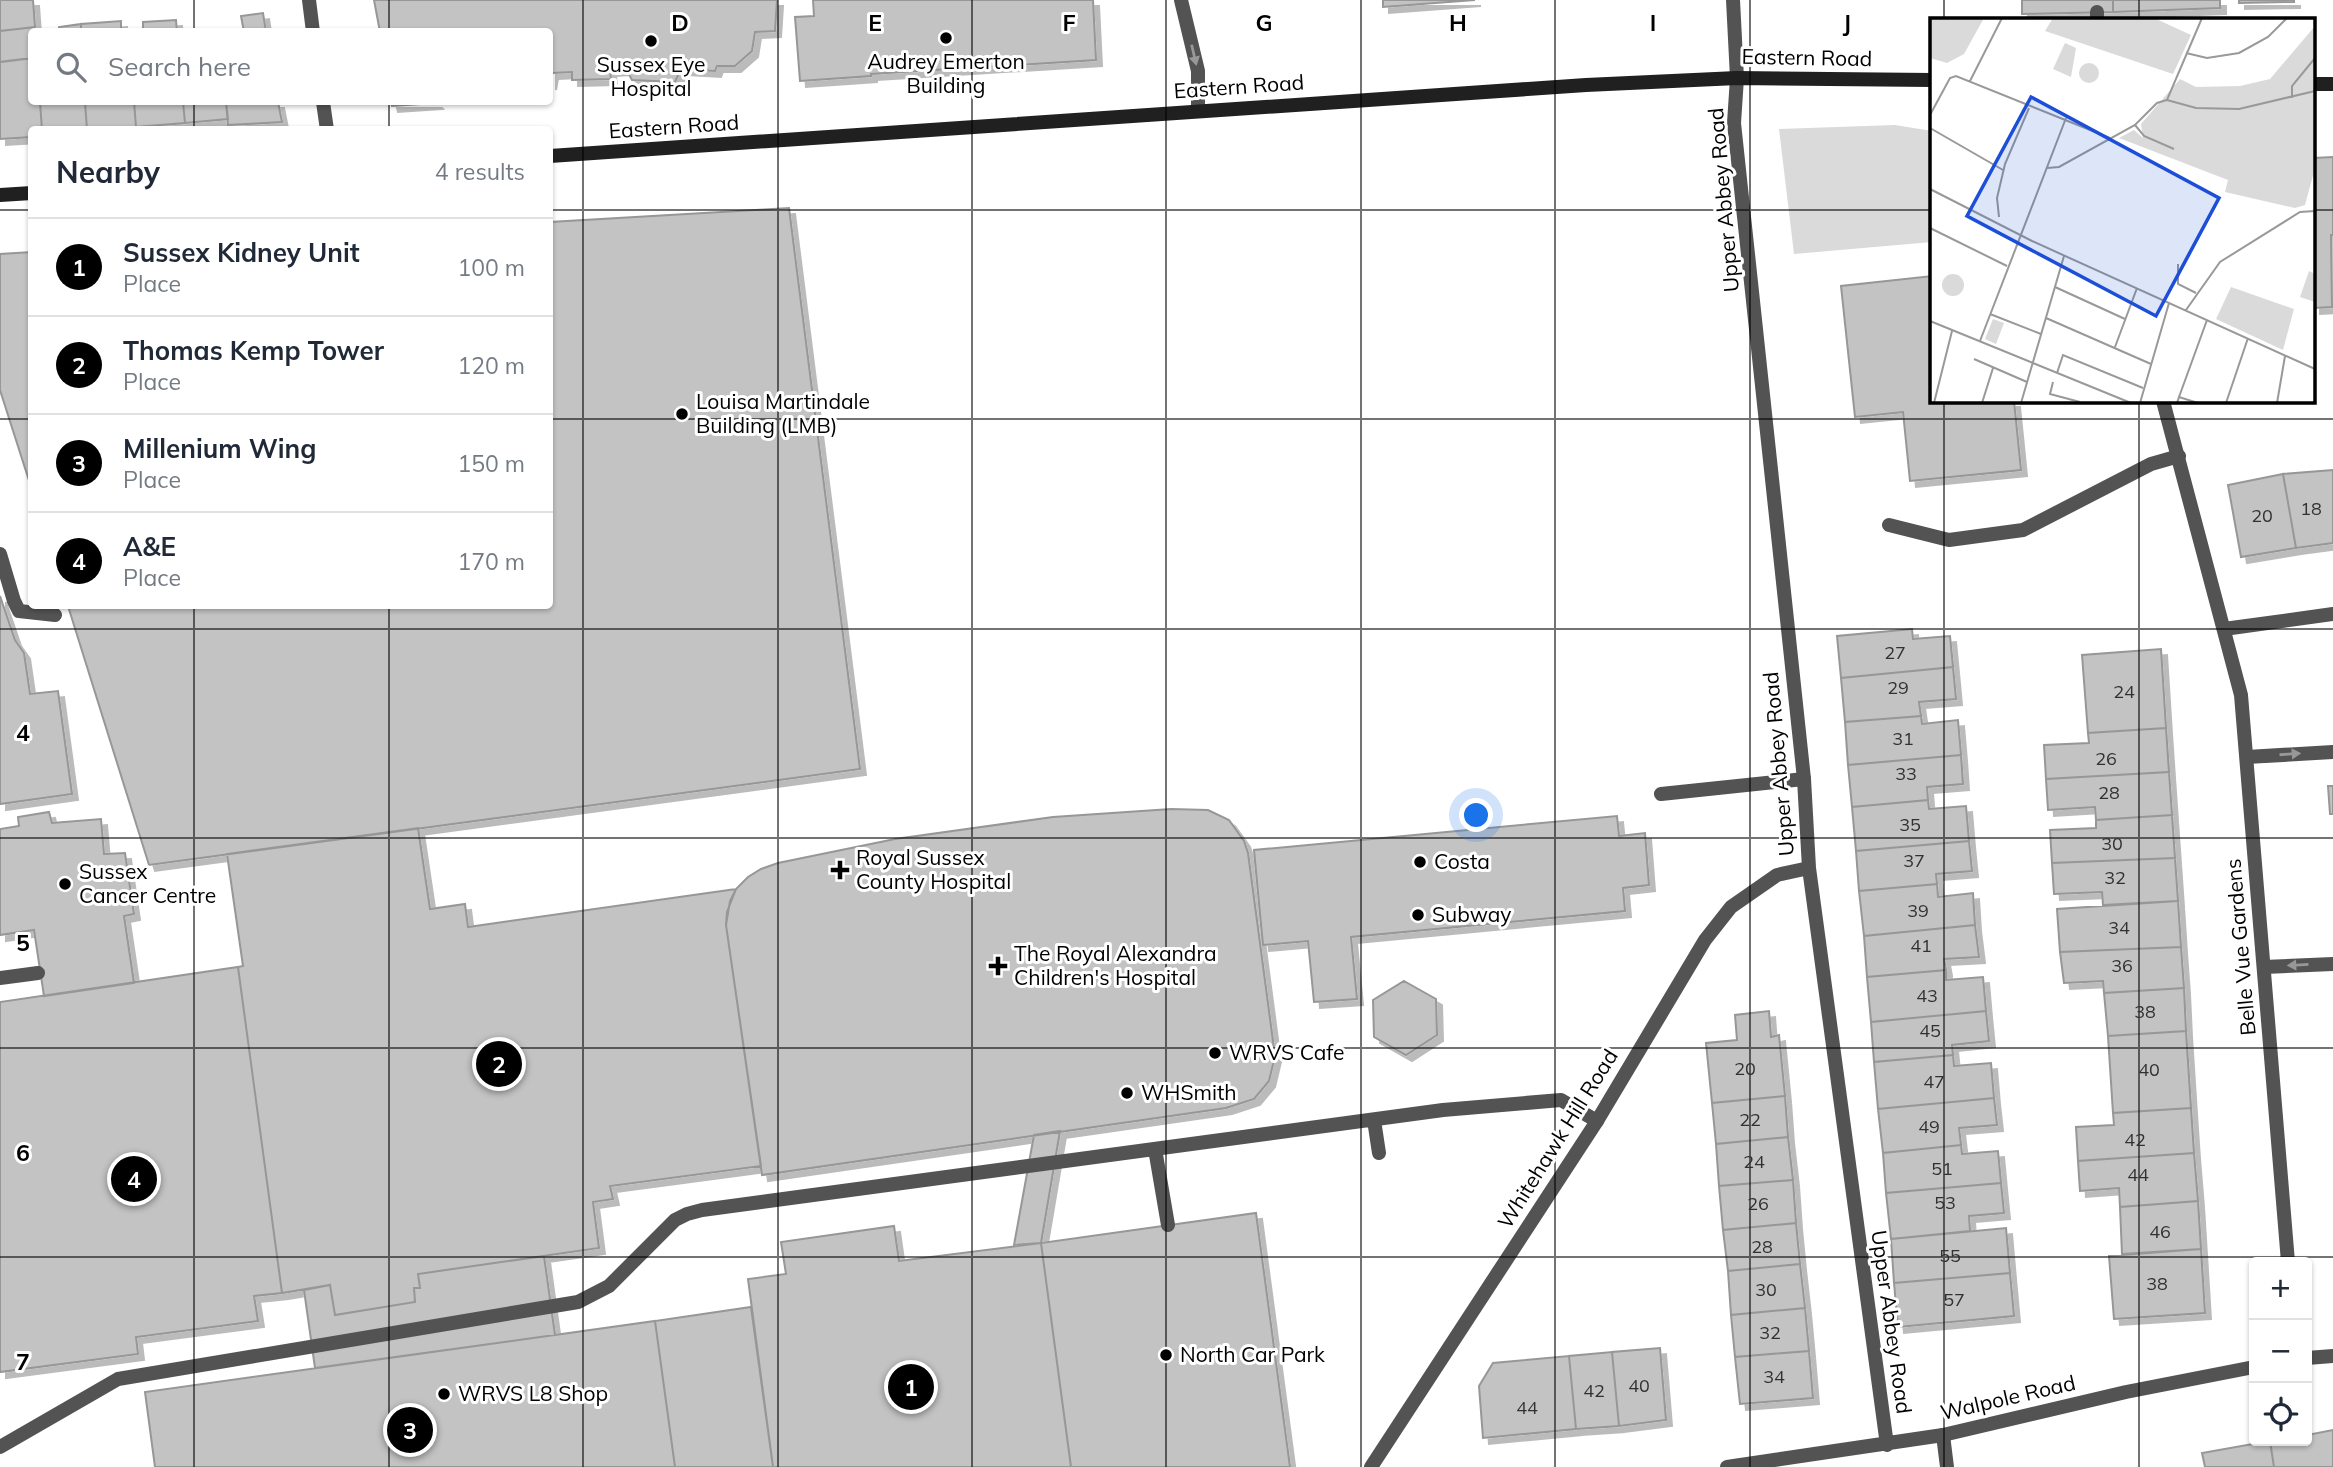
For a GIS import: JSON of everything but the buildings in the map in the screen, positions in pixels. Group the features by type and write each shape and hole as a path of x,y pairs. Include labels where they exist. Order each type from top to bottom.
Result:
{"street":[{"path":"309,0 312,28"},
{"path":"1181,0 1198,71 1198,110"},
{"name":"Upper Abbey Road","path":"1733,0 1737,78 1734,122 1804,779 1809,868 1887,1445"},
{"name":"Eastern Road","path":"553,156 1586,85 1737,78 1930,80"},
{"path":"323,105 326,126"},
{"path":"0,195 28,193"},
{"name":"Belle Vue Gardens","path":"2163,402 2241,695 2288,1257"},
{"path":"1889,525 1949,540 2023,530 2151,464 2179,456"},
{"path":"0,554 19,611 55,615"},
{"path":"2224,629 2333,614"},
{"path":"2247,757 2333,752"},
{"path":"1661,794 1804,779"},
{"name":"Whitehawk Hill Road","path":"1371,1467 1597,1121 1705,940 1731,907 1777,875 1809,868"},
{"path":"2264,967 2333,964"},
{"path":"0,978 38,973"},
{"path":"0,1447 117,1379 578,1303 609,1286 655,1238 675,1220 687,1214 896,1183 1443,1110 1561,1100 1597,1121"},
{"path":"1374,1120 1378,1153"},
{"path":"1155,1149 1168,1225"},
{"path":"2312,1358 2333,1356"},
{"name":"Walpole Road","path":"1727,1467 1943,1435 2126,1392 2249,1368"},
{"path":"1943,1435 1947,1467"}],"shaded area":[{"path":"1895,125 1930,131 1930,242 1794,254 1779,129"}],"place":[{"name":"Audrey Emerton Building","path":"946,38"},
{"name":"Sussex Eye Hospital","path":"651,41"},
{"name":"Louisa Martindale Building (LMB)","path":"682,414"},
{"name":"Costa","path":"1420,862"},
{"name":"Royal Sussex County Hospital","path":"840,870"},
{"name":"Sussex Cancer Centre","path":"65,884"},
{"name":"Subway","path":"1418,915"},
{"name":"The Royal Alexandra Children's Hospital","path":"998,966"},
{"name":"WRVS Cafe","path":"1215,1053"},
{"name":"Thomas Kemp Tower","path":"499,1064"},
{"name":"WHSmith","path":"1127,1093"},
{"name":"A&E","path":"134,1179"},
{"name":"North Car Park","path":"1166,1355"},
{"name":"Sussex Kidney Unit","path":"911,1387"},
{"name":"WRVS L8 Shop","path":"444,1394"},
{"name":"Millenium Wing","path":"410,1430"}]}
